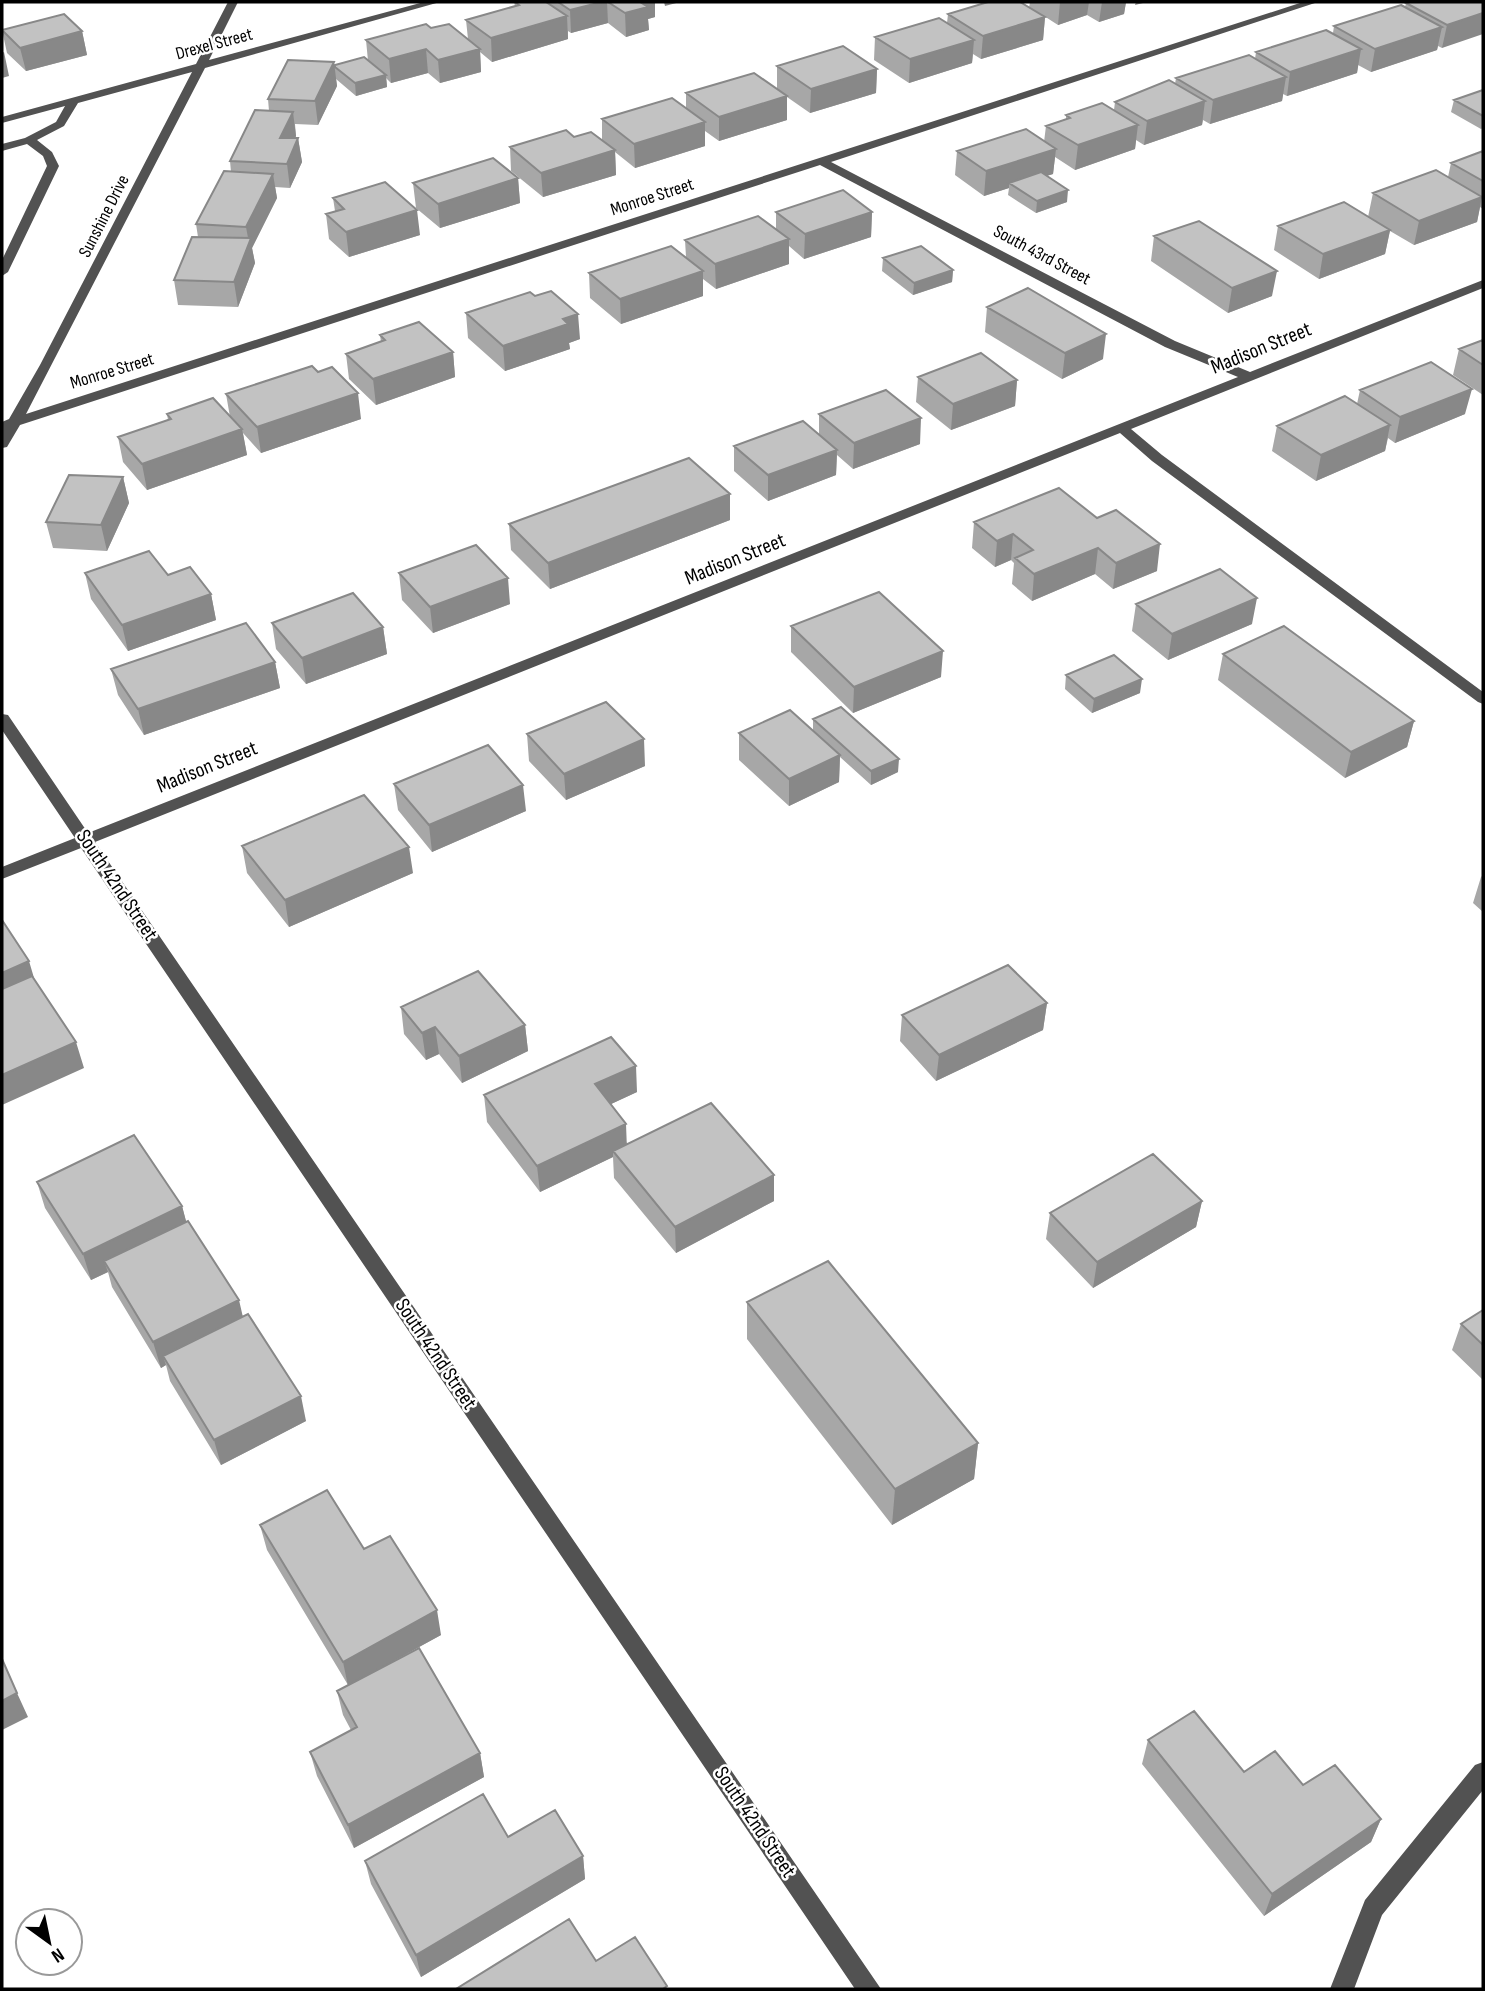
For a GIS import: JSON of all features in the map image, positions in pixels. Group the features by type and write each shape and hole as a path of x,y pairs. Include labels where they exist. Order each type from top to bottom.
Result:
{"street":[{"name":"Sunshine Drive","path":"2,444 18,420 233,2"},
{"name":"Drexel Street","path":"2,120 435,2"},
{"name":"Monroe Street","path":"2,426 1313,2"},
{"path":"2,148 29,140 60,124 74,100"},
{"path":"2,272 53,166 48,154 29,140"},
{"name":"South 43rd Street","path":"821,161 1170,344 1248,376"},
{"name":"Madison Street","path":"2,873 1124,430 1248,376 1483,284"},
{"path":"1124,430 1157,458 1483,699"},
{"name":"South 42nd Street","path":"2,719 869,1989"},
{"path":"1342,1989 1373,1908 1483,1773"}],"building":[{"path":"515,2 546,2 567,16 491,38 466,20 519,5"},
{"path":"558,2 602,2 570,10"},
{"path":"608,2 640,2 648,7 625,13"},
{"path":"988,2 1020,2 1045,17 983,36 948,14"},
{"path":"1483,2 1483,13 1447,25 1406,3"},
{"path":"1401,5 1442,27 1375,49 1334,26"},
{"path":"64,14 82,31 20,48 2,30"},
{"path":"939,18 974,40 910,59 875,37"},
{"path":"426,24 431,28 449,24 480,49 438,60 426,49 389,59 366,40"},
{"path":"1326,30 1361,49 1290,72 1256,52"},
{"path":"843,46 877,69 811,89 777,66"},
{"path":"1249,55 1286,77 1213,100 1176,78"},
{"path":"364,57 386,75 355,83 335,67 335,65"},
{"path":"288,60 334,62 315,101 268,99"},
{"path":"754,73 787,96 719,117 686,93"},
{"path":"1169,80 1205,101 1147,121 1115,102"},
{"path":"1483,90 1483,116 1454,100"},
{"path":"672,98 705,122 634,144 602,119"},
{"path":"1102,103 1138,125 1078,145 1046,126 1070,118 1066,115"},
{"path":"255,110 293,112 280,138 298,138 287,164 230,161"},
{"path":"1026,129 1056,149 986,171 957,151"},
{"path":"566,130 574,137 591,132 615,150 541,173 510,147"},
{"path":"1483,151 1483,181 1451,163"},
{"path":"493,158 518,178 438,204 413,183"},
{"path":"1436,170 1482,197 1419,221 1373,193"},
{"path":"224,171 273,174 246,227 196,224"},
{"path":"1041,172 1068,190 1037,201 1009,183"},
{"path":"385,182 417,210 346,232 326,214 344,209 333,198"},
{"path":"843,190 872,212 805,234 776,212"},
{"path":"1344,202 1390,230 1323,254 1278,226"},
{"path":"758,216 789,239 715,264 685,240"},
{"path":"1199,221 1277,271 1232,288 1154,236"},
{"path":"192,237 251,238 234,282 174,280"},
{"path":"671,246 703,271 620,299 589,273"},
{"path":"921,246 953,270 914,283 883,258"},
{"path":"1028,288 1106,334 1065,353 987,307"},
{"path":"551,291 578,314 563,319 568,324 503,346 466,313 530,292 535,296"},
{"path":"419,322 453,352 373,379 346,354 385,340 380,335"},
{"path":"1483,340 1483,365 1459,349"},
{"path":"981,353 1017,380 953,404 918,377"},
{"path":"1431,362 1472,389 1400,417 1360,390"},
{"path":"312,366 318,372 332,367 358,393 257,427 226,394"},
{"path":"886,390 921,418 854,443 819,414"},
{"path":"1345,396 1390,425 1321,455 1277,426"},
{"path":"213,398 242,429 142,464 118,437 171,419 167,414"},
{"path":"803,421 837,450 768,475 734,446"},
{"path":"689,458 730,494 548,563 509,524"},
{"path":"69,475 123,477 101,525 46,522"},
{"path":"1059,488 1097,518 1116,510 1160,544 1116,563 1098,548 1034,574 1015,558 1033,550 1013,534 997,541 974,522"},
{"path":"476,545 508,578 430,607 399,573"},
{"path":"149,551 168,575 190,567 211,594 122,625 85,573"},
{"path":"1220,569 1257,598 1172,634 1136,604"},
{"path":"879,592 943,651 854,687 791,626"},
{"path":"353,593 383,627 302,658 272,623"},
{"path":"246,623 275,662 138,709 111,669"},
{"path":"1284,626 1414,721 1351,752 1223,654"},
{"path":"1114,655 1142,679 1094,699 1066,675"},
{"path":"606,702 644,739 564,774 527,734"},
{"path":"841,707 899,759 871,771 813,719"},
{"path":"790,710 840,755 789,779 739,733"},
{"path":"488,745 523,785 429,825 394,784"},
{"path":"364,795 409,847 285,900 242,846"},
{"path":"2,920 29,961 2,973"},
{"path":"1008,965 1047,1003 939,1055 902,1015"},
{"path":"478,971 525,1025 459,1056 435,1027 422,1033 401,1007"},
{"path":"32,976 76,1042 2,1075 2,989"},
{"path":"611,1037 636,1066 595,1084 626,1124 537,1166 484,1095"},
{"path":"711,1103 774,1175 675,1227 613,1151"},
{"path":"134,1135 182,1206 83,1254 37,1182"},
{"path":"1153,1154 1202,1201 1097,1262 1050,1213"},
{"path":"188,1221 239,1300 153,1342 104,1261"},
{"path":"828,1261 978,1443 895,1489 747,1302"},
{"path":"1483,1310 1483,1345 1461,1324"},
{"path":"248,1314 301,1396 214,1440 163,1356"},
{"path":"327,1490 364,1549 390,1536 437,1610 343,1662 260,1525"},
{"path":"419,1648 480,1753 348,1825 310,1752 357,1727 337,1691"},
{"path":"2,1659 17,1693 2,1701"},
{"path":"1194,1711 1244,1772 1275,1751 1303,1785 1335,1765 1381,1819 1272,1894 1148,1740"},
{"path":"483,1794 508,1837 555,1810 583,1856 416,1955 365,1861"},
{"path":"569,1919 596,1961 635,1937 667,1986 663,1989 456,1989"}]}
